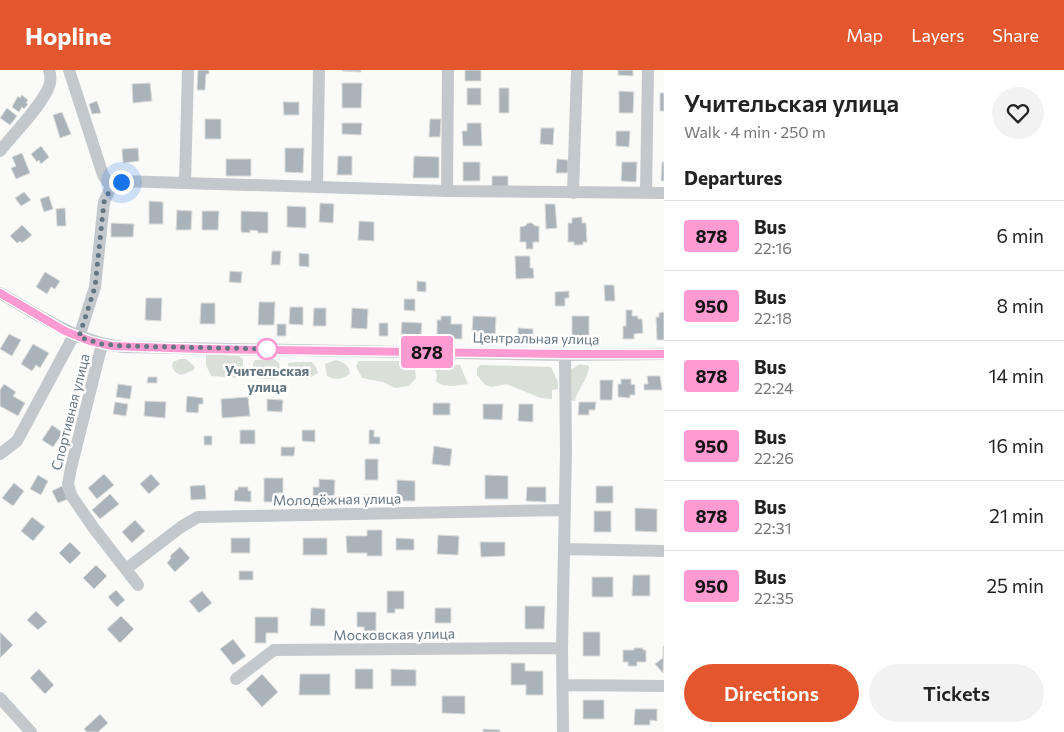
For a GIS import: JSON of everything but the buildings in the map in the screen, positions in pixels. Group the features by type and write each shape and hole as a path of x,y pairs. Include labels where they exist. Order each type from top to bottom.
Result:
{"street":[{"path":"0,151 48,89 51,78 49,70"},
{"path":"69,70 103,175 111,188"},
{"path":"185,183 188,70"},
{"path":"317,186 319,70"},
{"path":"447,191 448,70"},
{"path":"573,193 577,70"},
{"path":"646,193 648,70"},
{"path":"0,454 17,440 76,336 95,287 104,202 111,188 121,182 447,191 664,193"},
{"path":"0,294 76,336 102,344"},
{"name":"Центральная улица","path":"102,344 192,348 664,354"},
{"name":"Спортивная улица","path":"102,344 68,484 71,495 87,519 138,584"},
{"path":"562,732 566,452 565,354"},
{"name":"Молодёжная улица","path":"126,570 181,527 198,517 565,510"},
{"path":"565,549 664,552"},
{"name":"Московская улица","path":"236,679 274,650 562,648"},
{"path":"562,685 664,686"},
{"path":"0,698 31,732"}],"shaded area":[{"path":"207,354 239,356 243,359 243,372 239,378 211,376 206,365"},
{"path":"186,359 195,367 194,370 181,375 175,372 172,366 173,362"},
{"path":"274,359 279,363 280,371 277,379 260,379 255,377 253,364 255,360"},
{"path":"336,360 347,366 350,374 339,379 327,376 325,364"},
{"path":"359,361 408,361 414,363 416,378 409,386 395,388 383,382 362,378 356,366"},
{"path":"312,362 318,373 308,379 292,378 289,374 288,363"},
{"path":"580,364 589,366 588,371 575,401 570,400 570,370"},
{"path":"460,365 468,384 451,386 443,385 436,381 437,375 434,367"},
{"path":"480,365 551,367 558,382 558,389 552,390 552,399 541,398 506,384 492,387 485,385 477,375 477,368"}],"bus line":[{"name":"878","path":"0,293 65,331 90,341 112,346 200,349 664,354"}],"place":[{"name":"Учительская улица","path":"267,349"}],"route":[{"path":"121,182 111,188 104,202 95,287 79,337 102,344 123,346 267,349"}]}
